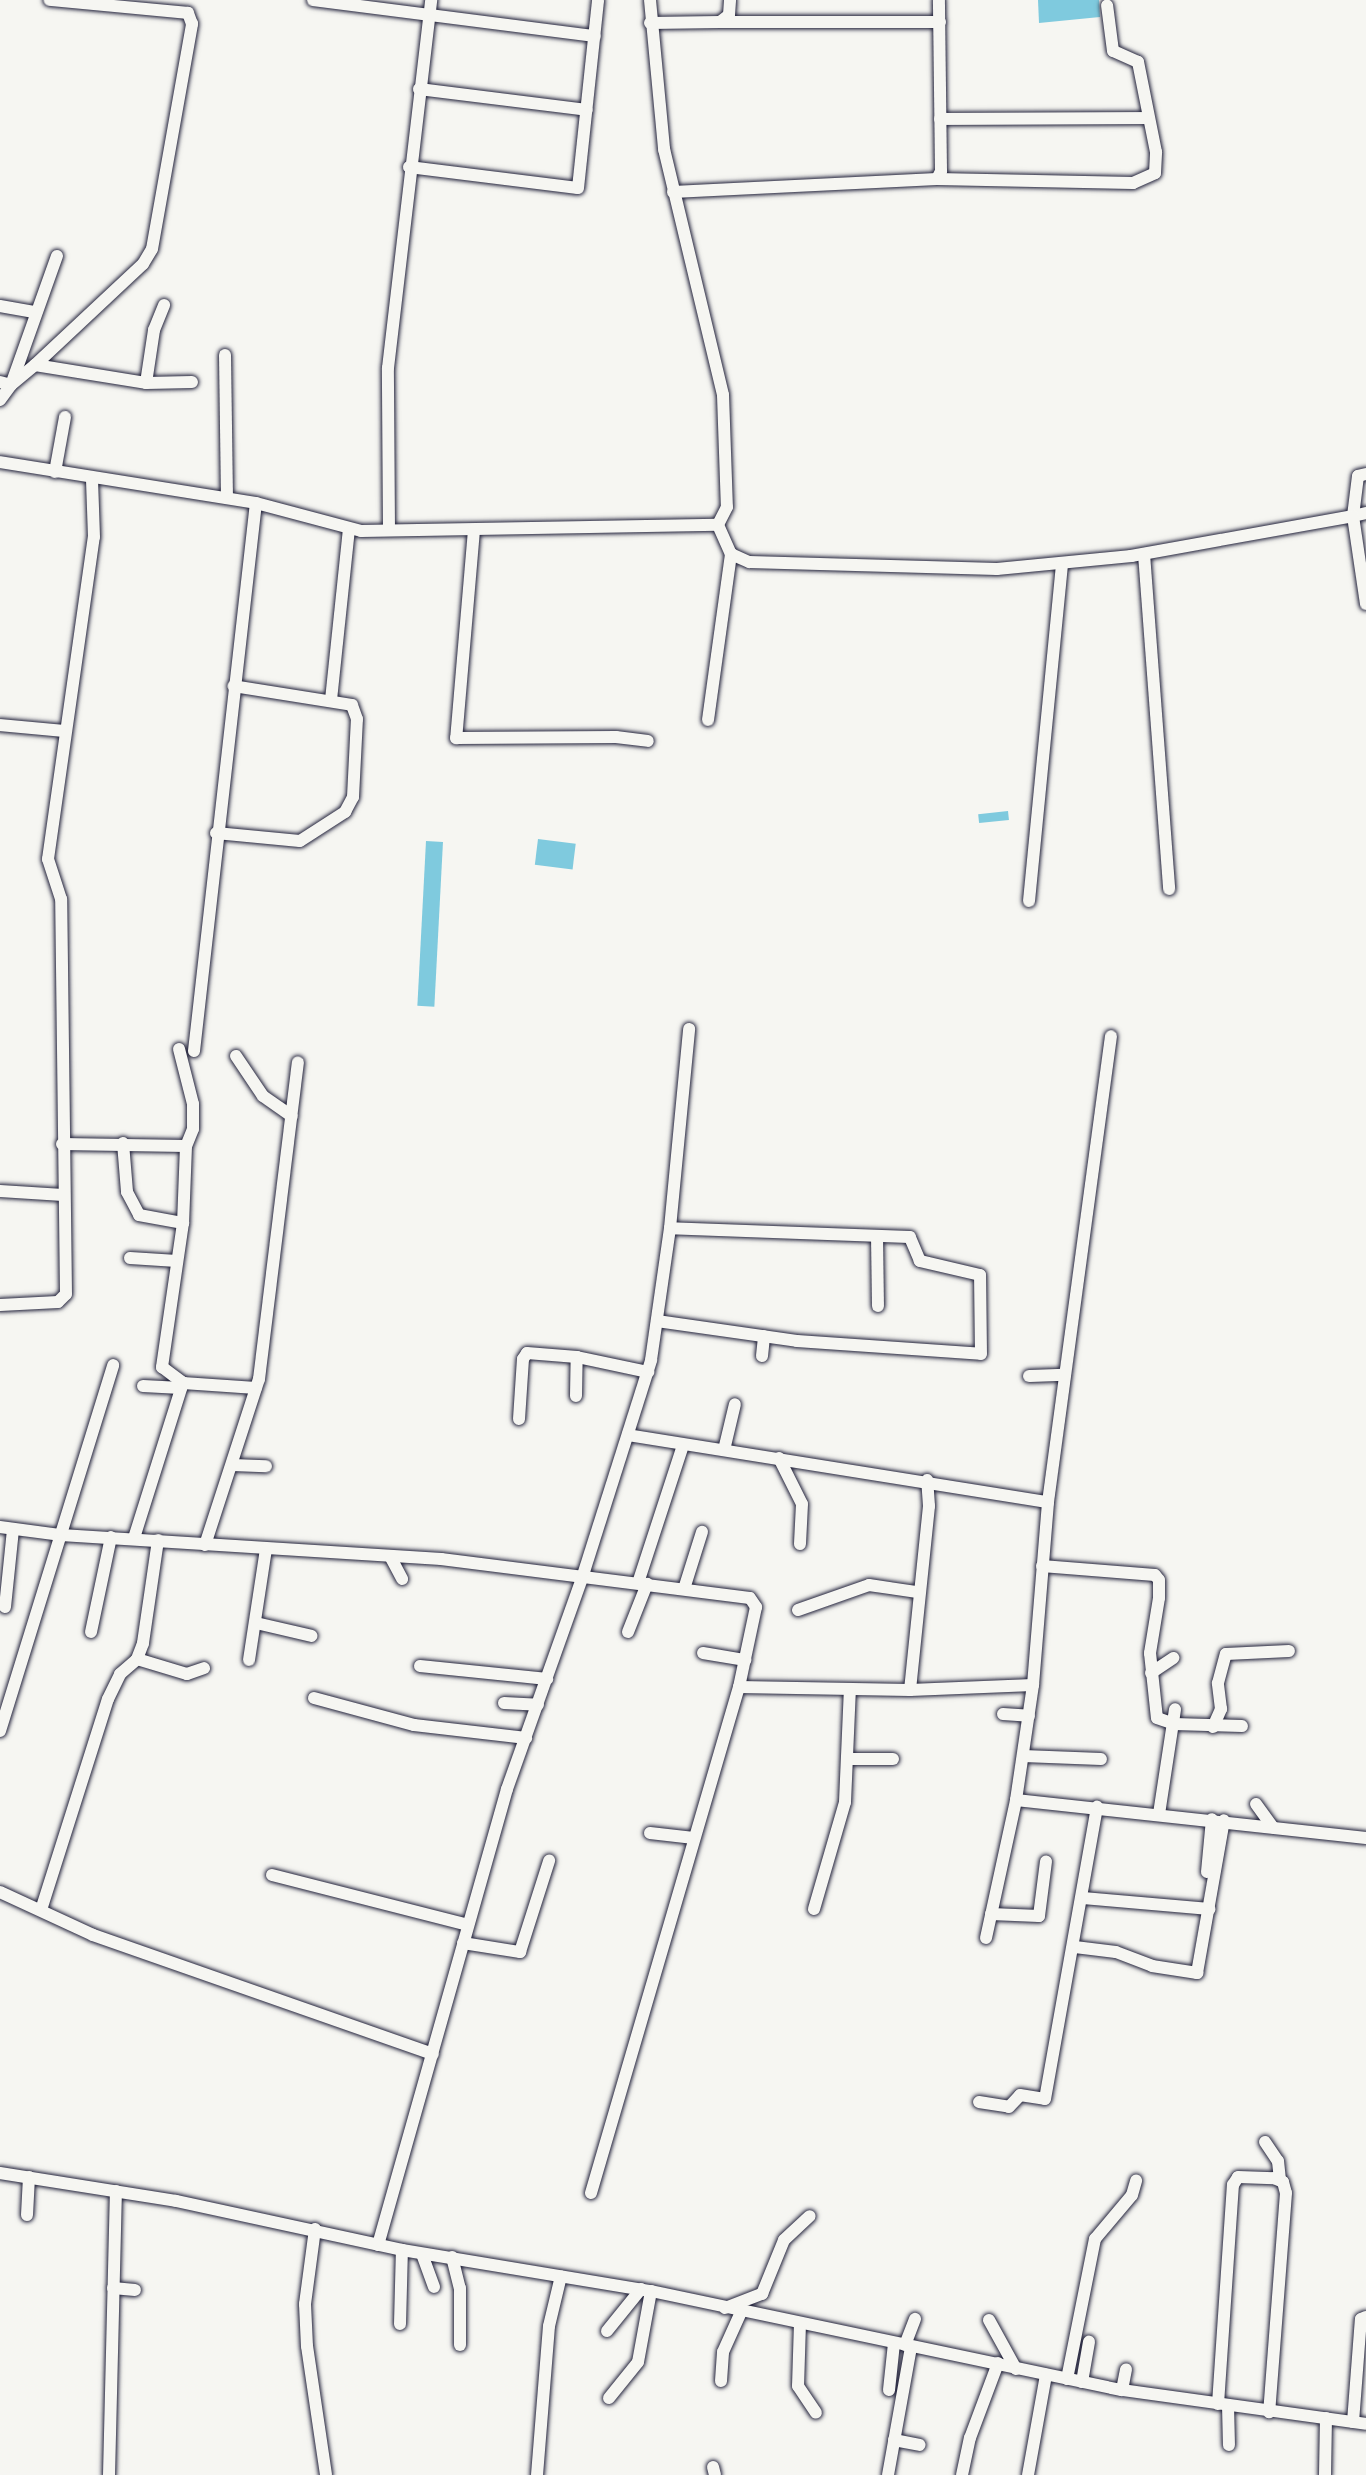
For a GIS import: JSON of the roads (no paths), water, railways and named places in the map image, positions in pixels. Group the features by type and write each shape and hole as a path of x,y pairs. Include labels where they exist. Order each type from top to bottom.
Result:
{"street":[{"path":"6,384 35,365 143,264 152,249 192,24 188,13 50,0"},
{"path":"313,0 429,17 595,36"},
{"path":"389,530 388,368 409,167 431,0"},
{"path":"409,167 579,188 598,0"},
{"path":"650,0 658,111 673,192 701,288 723,395 727,507 718,525"},
{"path":"720,22 729,15 730,0"},
{"path":"937,179 940,119 939,0"},
{"path":"673,192 937,179 1147,181 1156,166 1138,62 1113,51 1107,5"},
{"path":"650,23 940,22"},
{"path":"655,54 659,40 675,23"},
{"path":"419,89 587,110"},
{"path":"940,119 1148,118"},
{"path":"0,400 57,256"},
{"path":"146,383 154,330 164,305"},
{"path":"0,306 35,312"},
{"path":"225,355 227,498"},
{"path":"35,365 146,383 192,382"},
{"path":"55,472 65,417"},
{"path":"0,462 92,479 256,503 324,518 349,530 718,525"},
{"path":"1366,474 1358,476 1353,516 1366,604"},
{"path":"0,1305 65,1298 61,899 48,859 64,731 94,537 92,479"},
{"path":"194,1051 216,833 256,503"},
{"path":"731,554 749,562 844,567 998,569 1062,565 1144,554 1366,513"},
{"path":"708,720 731,554 718,525"},
{"path":"331,700 349,530"},
{"path":"474,530 456,738 616,737 648,741"},
{"path":"1144,554 1169,889"},
{"path":"1029,901 1062,565"},
{"path":"216,833 300,841 345,812 353,797 357,719 352,705 234,686"},
{"path":"0,725 64,731"},
{"path":"378,2245 468,1925 526,1738 583,1575 648,1372 670,1228 689,1029"},
{"path":"986,1938 1016,1800 1033,1685 1048,1502 1111,1036"},
{"path":"179,1049 193,1104 193,1129 186,1146 183,1223 162,1367 182,1385"},
{"path":"236,1056 263,1096 292,1116"},
{"path":"205,1545 256,1388 298,1062"},
{"path":"123,1143 127,1192 139,1215 183,1223"},
{"path":"62,1144 186,1146"},
{"path":"0,1191 63,1195"},
{"path":"657,1321 764,1336 980,1355 979,1274 920,1261 910,1237 670,1228"},
{"path":"877,1236 878,1306"},
{"path":"130,1258 177,1261"},
{"path":"762,1356 764,1336"},
{"path":"519,1419 523,1359 527,1353 578,1357 648,1372"},
{"path":"576,1396 578,1357"},
{"path":"0,1731 113,1365"},
{"path":"1029,1376 1065,1375"},
{"path":"134,1538 182,1385"},
{"path":"143,1386 256,1388"},
{"path":"724,1450 735,1404"},
{"path":"628,1435 927,1480 1048,1502"},
{"path":"628,1632 682,1445"},
{"path":"779,1458 802,1504 800,1544"},
{"path":"232,1465 266,1466"},
{"path":"909,1690 920,1603 917,1592 928,1514 927,1480"},
{"path":"5,1607 7,1528 61,1535 390,1556 583,1575 753,1600 756,1607 738,1687 590,2193"},
{"path":"684,1589 702,1532"},
{"path":"91,1632 111,1537"},
{"path":"41,1910 108,1699 120,1674 137,1660 158,1540"},
{"path":"249,1660 266,1549"},
{"path":"390,1556 402,1579"},
{"path":"1042,1566 1155,1575 1159,1580 1159,1598 1151,1674 1157,1718 1174,1724 1242,1726"},
{"path":"832,1584 852,1590"},
{"path":"798,1610 869,1586 917,1592"},
{"path":"256,1623 312,1636"},
{"path":"1213,1727 1221,1709 1218,1683 1227,1654 1289,1651"},
{"path":"703,1653 744,1660"},
{"path":"1151,1674 1172,1658"},
{"path":"137,1660 187,1674 204,1668"},
{"path":"420,1665 547,1679"},
{"path":"738,1687 909,1690 1033,1685"},
{"path":"814,1909 845,1802 850,1689"},
{"path":"314,1698 414,1725 526,1738"},
{"path":"504,1703 538,1705"},
{"path":"1159,1814 1175,1709"},
{"path":"1003,1714 1028,1716"},
{"path":"1023,1756 1101,1759"},
{"path":"848,1759 893,1759"},
{"path":"1016,1800 1366,1838"},
{"path":"1256,1804 1273,1827"},
{"path":"979,2102 1011,2107 1021,2095 1045,2100 1075,1947 1097,1807"},
{"path":"1207,1872 1218,1820"},
{"path":"1075,1947 1116,1952 1152,1966 1197,1973 1210,1909 1218,1820"},
{"path":"650,1833 694,1838"},
{"path":"463,1943 520,1952 550,1861"},
{"path":"991,1914 1039,1916 1046,1861"},
{"path":"272,1875 468,1925"},
{"path":"0,1892 93,1935 433,2054"},
{"path":"1083,1898 1210,1909"},
{"path":"1265,2142 1278,2161 1280,2179 1286,2193 1269,2412"},
{"path":"0,2173 116,2191 315,2229 422,2254 646,2290 998,2363 1016,2370 1122,2390 1359,2423 1361,2319 1366,2317"},
{"path":"1229,2445 1223,2405 1233,2185 1238,2177 1280,2179"},
{"path":"27,2215 29,2178"},
{"path":"1067,2379 1095,2239 1126,2203 1136,2181"},
{"path":"109,2475 116,2191"},
{"path":"725,2308 762,2294 783,2240 810,2216"},
{"path":"315,2229 306,2304 307,2346 326,2475"},
{"path":"400,2324 402,2250"},
{"path":"422,2254 434,2287"},
{"path":"452,2257 460,2288 460,2346"},
{"path":"537,2475 549,2326 561,2276"},
{"path":"113,2288 135,2290"},
{"path":"607,2332 646,2290"},
{"path":"609,2398 638,2362 646,2290"},
{"path":"721,2381 723,2352 742,2310"},
{"path":"889,2390 915,2319"},
{"path":"989,2320 1016,2370"},
{"path":"800,2323 798,2386 816,2413"},
{"path":"1082,2382 1089,2342"},
{"path":"888,2475 904,2345"},
{"path":"962,2475 970,2438 998,2363"},
{"path":"1122,2390 1126,2369"},
{"path":"1028,2475 1046,2375"},
{"path":"1325,2475 1326,2418"},
{"path":"894,2440 920,2445"}],"water":[{"path":"1038,0 1099,0 1100,17 1039,23"},
{"path":"1008,811 1009,820 979,823 978,814"},
{"path":"538,839 576,844 573,869 535,865"},
{"path":"426,841 443,842 434,1007 417,1006"}]}
